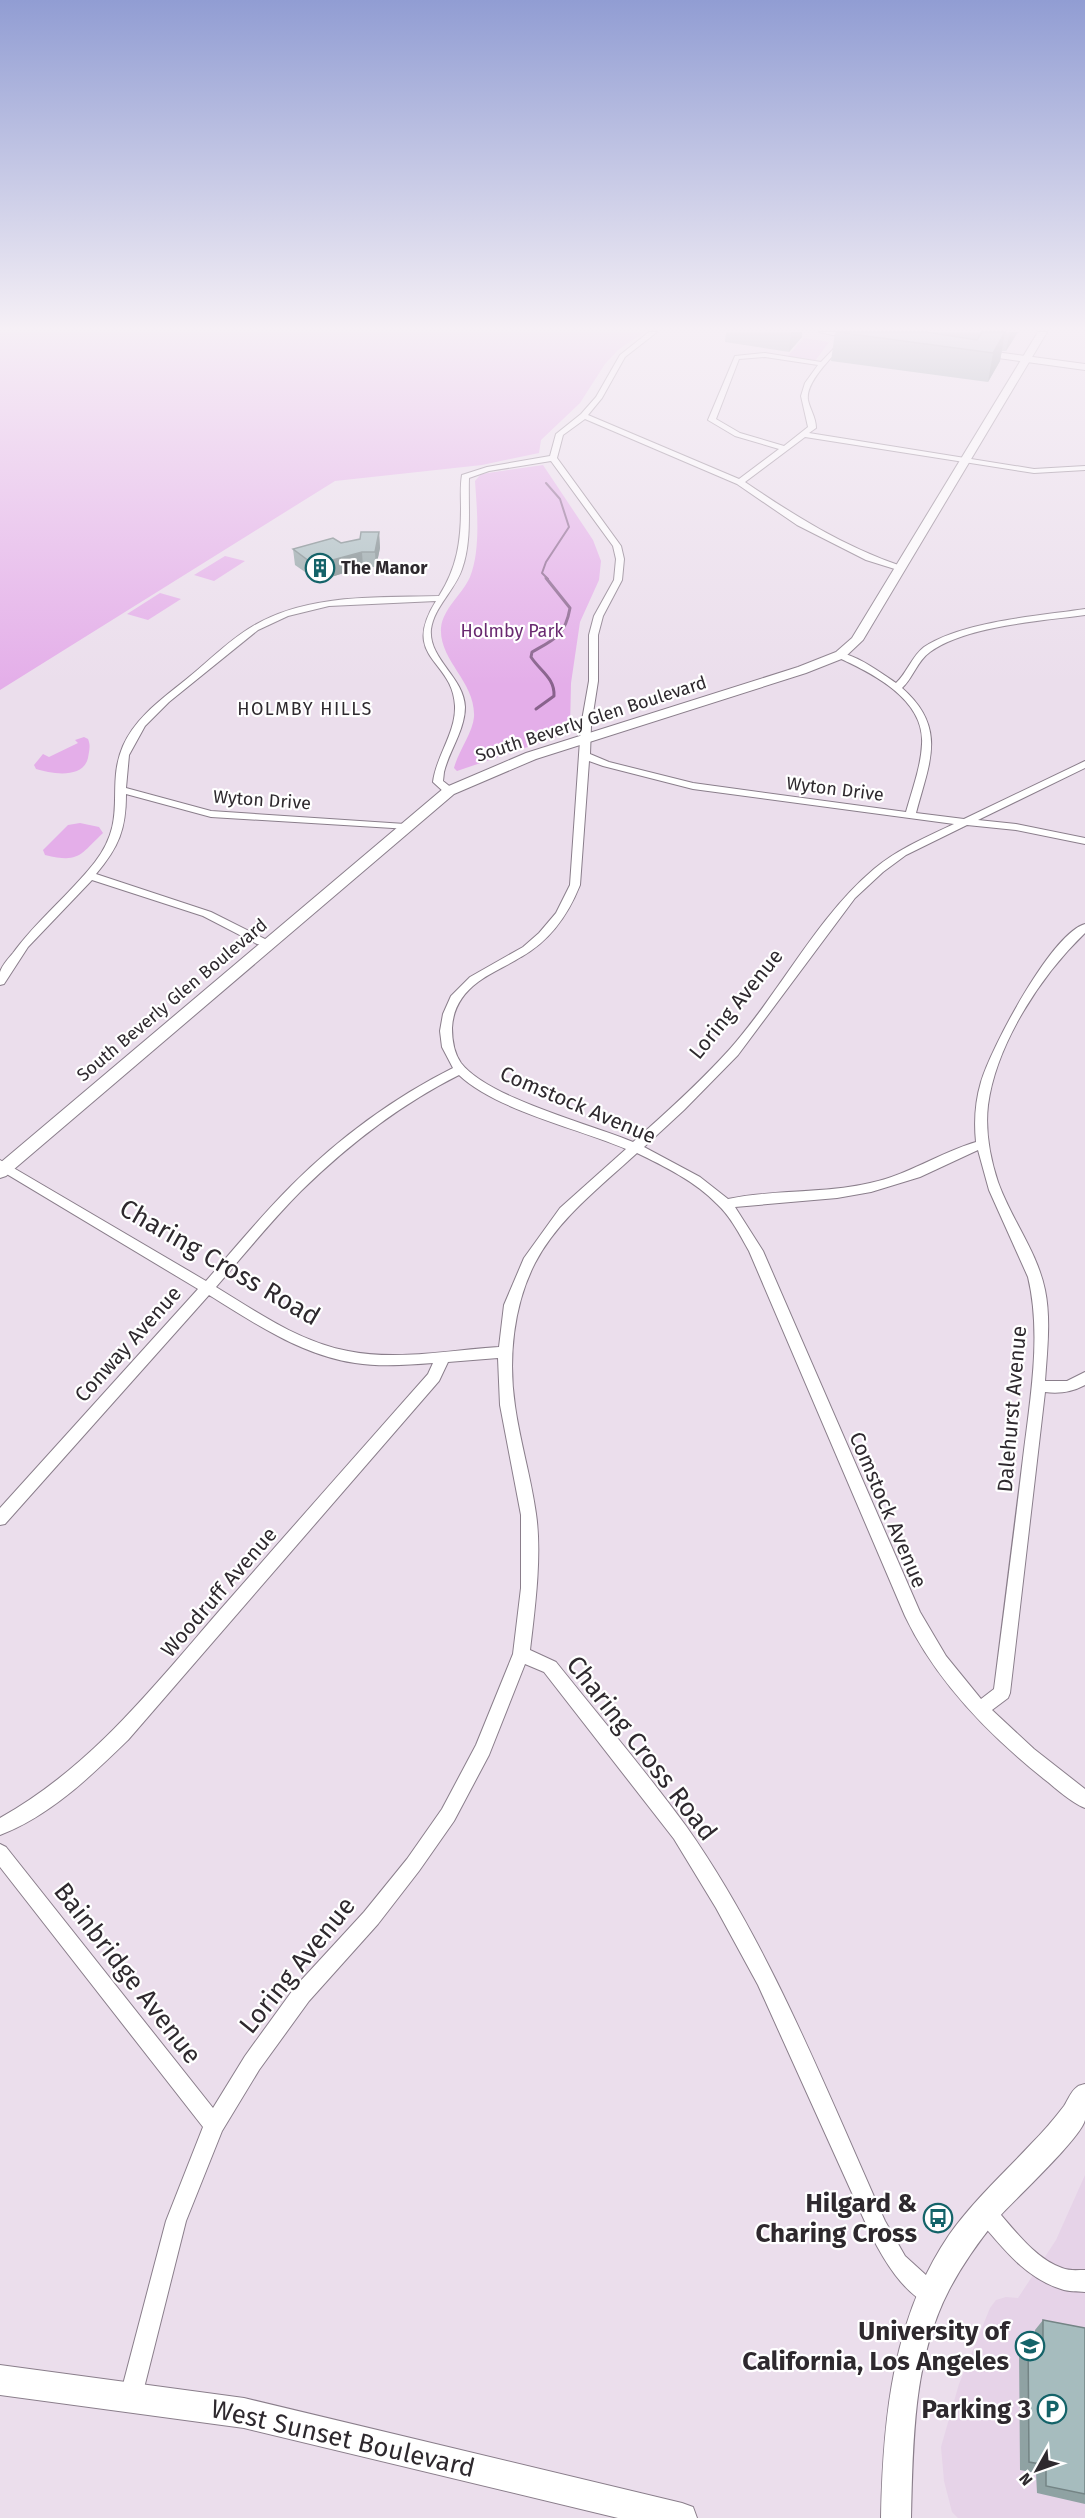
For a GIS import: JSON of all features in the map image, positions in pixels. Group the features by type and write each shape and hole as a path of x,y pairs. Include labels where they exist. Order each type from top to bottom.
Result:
{"main road":[{"name":"South Beverly Glen Boulevard","path":"2,1168 449,791 500,767 680,710 840,655 857,640 970,450"},
{"path":"896,2518 897,2468 906,2377 913,2344 930,2294 957,2248 986,2211 1062,2132 1085,2097"},
{"name":"West Sunset Boulevard","path":"0,2380 244,2413 682,2518"}],"street":[{"path":"449,791 438,782 438,772 453,736 460,707 453,681 428,644 426,632 429,618 444,598 459,567 465,477 487,469 553,458 555,450"},
{"path":"663,450 740,482 800,523 869,558 898,568"},
{"path":"740,482 782,450"},
{"path":"898,450 1048,472 1085,468"},
{"name":"Comstock Avenue","path":"553,458 618,546 622,561 622,571 595,628 594,687 585,729 575,885 567,907 541,937 526,950 489,970 466,988 452,1003 445,1024 453,1059 460,1069 482,1086 507,1099 673,1167 725,1204 756,1251 913,1616 945,1668 980,1709 1005,1735 1085,1800"},
{"path":"0,982 18,951 89,876 109,850 120,826 121,766 128,745 148,715 263,624 291,613 328,605 444,598"},
{"path":"896,688 904,683 920,656 938,643 999,626 1085,612"},
{"path":"840,655 857,662 896,688 921,716 927,731 927,748 910,815"},
{"name":"Wyton Drive","path":"584,755 606,764 693,786 962,822 1016,827 1085,841"},
{"name":"Loring Avenue","path":"505,1352 510,1305 529,1261 565,1211 680,1107 734,1052 851,896 879,870 902,853 1085,764"},
{"name":"Wyton Drive","path":"120,789 211,814 405,827"},
{"path":"89,876 103,878 205,914 267,944"},
{"name":"Dalehurst Avenue","path":"980,1709 1002,1693 1039,1386 1040,1305 1029,1262 994,1189 983,1144 982,1105 989,1074 1042,974 1067,942 1085,927"},
{"name":"Conway Avenue","path":"0,1519 296,1189 347,1142 384,1115 443,1077 460,1069"},
{"path":"725,1204 745,1199 808,1198 853,1192 890,1183 924,1169 960,1150 983,1144"},
{"name":"Charing Cross Road","path":"2,1168 277,1330 333,1353 356,1358 402,1360 505,1352"},
{"path":"505,1352 507,1405 529,1515 530,1588 521,1654"},
{"name":"Woodruff Avenue","path":"0,1827 19,1818 66,1788 135,1720 434,1377 443,1357"},
{"path":"1039,1386 1062,1389 1085,1378"},
{"name":"Loring Avenue","path":"130,2396 176,2221 214,2125 252,2064 302,1994 371,1918 413,1865 448,1815 483,1749 521,1654"},
{"name":"Charing Cross Road","path":"521,1654 550,1667 680,1833 723,1902 765,1978 878,2228 898,2263 930,2294"},
{"name":"Bainbridge Avenue","path":"0,1853 214,2125"},
{"path":"986,2211 1017,2247 1043,2270 1064,2280 1085,2281"}],"shaded area":[{"name":"University of California, Los Angeles","path":"1085,2175 1085,2518 958,2518 952,2512 944,2481 941,2447 959,2384 990,2308 996,2300 1006,2297 1018,2298 1056,2240"}],"green space":[{"path":"0,450 540,450 539,453 482,465 335,481 0,690"},
{"name":"Holmby Park","path":"543,465 593,540 601,561 599,580 580,622 571,683 570,727 560,736 457,771 454,768 456,762 473,723 473,704 464,682 446,651 441,628 445,614 467,584 476,554 475,481 481,474"},
{"path":"225,556 245,561 214,581 194,575"},
{"path":"160,593 181,599 148,620 127,614"},
{"path":"84,737 88,739 89,751 85,765 80,769 74,772 58,773 36,769 34,765 43,754 49,757 78,743 75,740"},
{"path":"80,823 99,827 103,833 78,856 65,858 45,855 43,850 68,825"}],"building":[{"path":"361,532 379,532 375,552 362,552 329,561 320,557 313,564 293,549 333,538 341,543 360,539"},
{"name":"Parking 3","path":"1043,2320 1085,2328 1085,2494 1046,2486 1046,2465 1029,2462 1028,2336 1043,2339"}],"waterway":[{"path":"546,483 560,499 569,527 546,562 542,573 548,579"},
{"path":"536,709 554,696 554,690 550,679 531,657 532,652 558,636 565,625 570,608 546,578"}],"place":[{"name":"The Manor","path":"320,568"},
{"name":"Hilgard & Charing Cross","path":"938,2218"},
{"name":"University of California, Los Angeles","path":"1030,2346"},
{"name":"Parking 3","path":"1052,2409"}],"district":[{"name":"HOLMBY HILLS","path":"305,709"}]}
